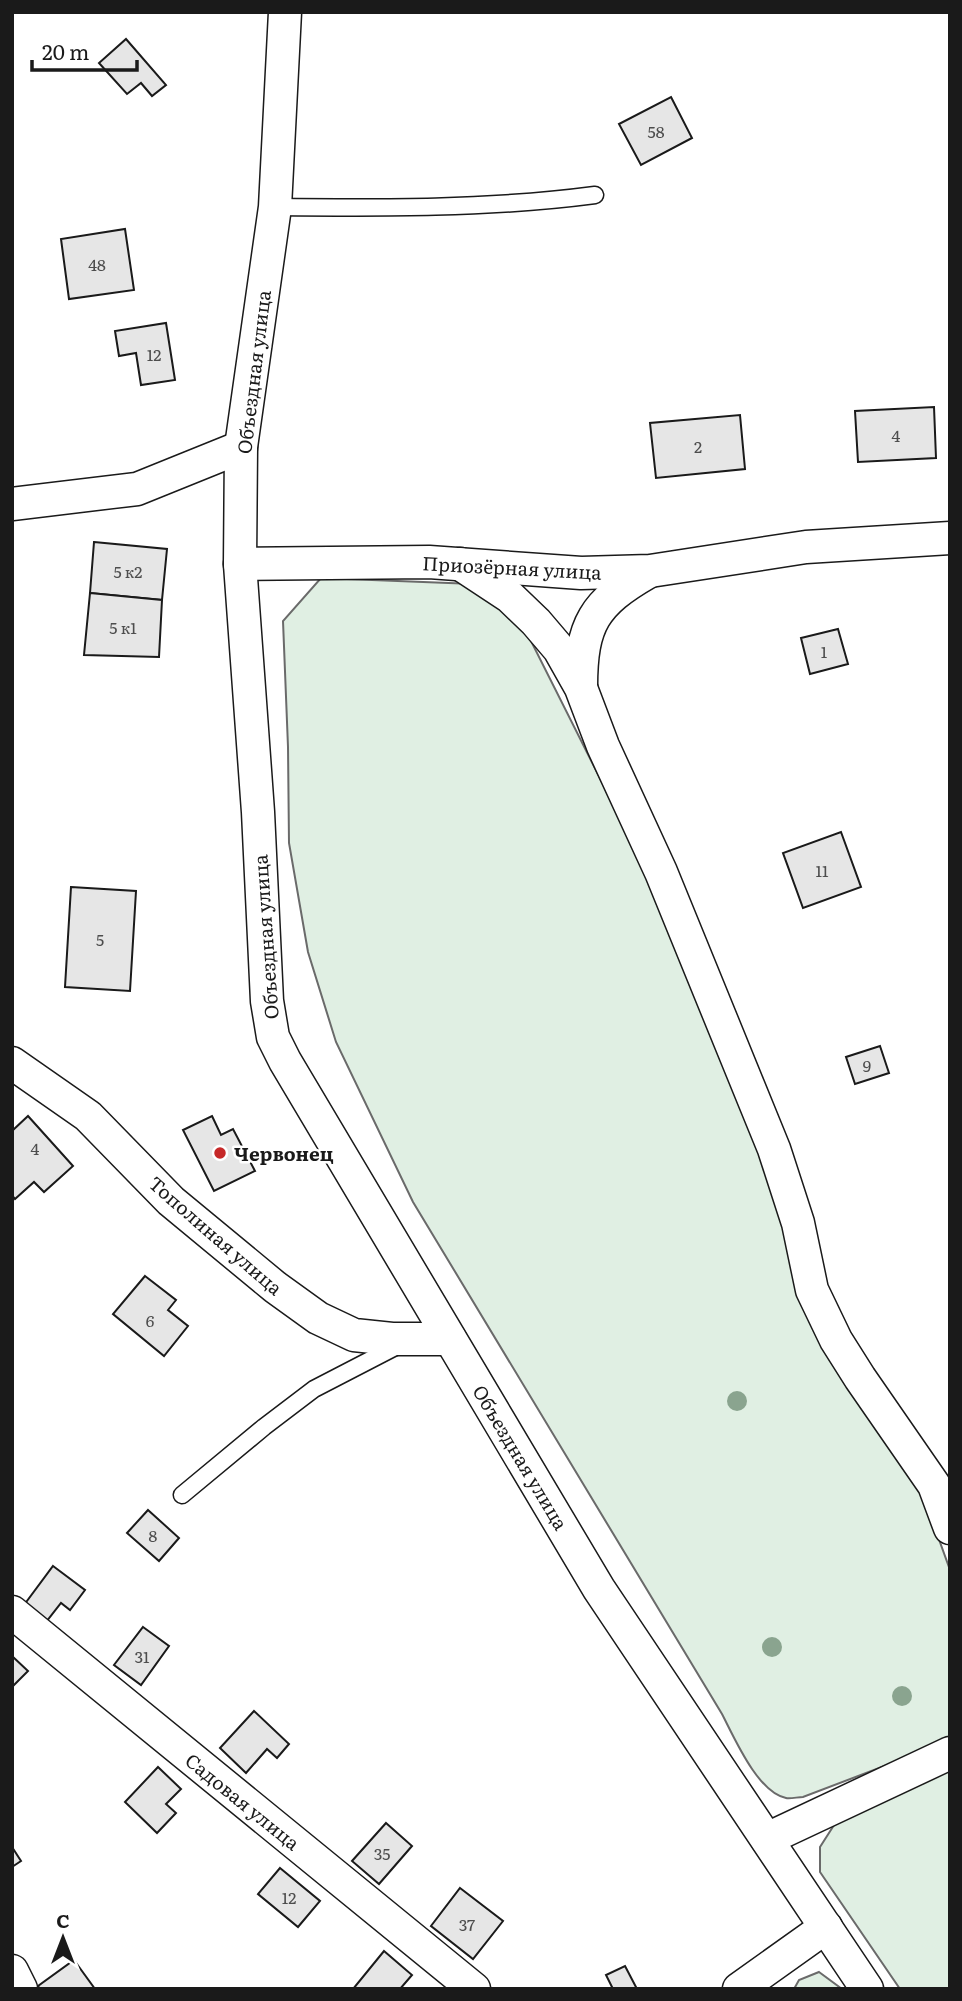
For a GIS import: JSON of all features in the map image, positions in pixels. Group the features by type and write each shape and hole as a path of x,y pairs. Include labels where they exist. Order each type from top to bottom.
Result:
{"street":[{"name":"Объездная улица","path":"285,12 275,207 241,447 240,564 258,812 267,1001 273,1037 599,1589 867,1989"},
{"path":"12,504 136,489 241,447"},
{"name":"Приозёрная улица","path":"240,564 460,564 581,573 650,571 806,547 950,538"},
{"path":"460,564 510,597 536,622 559,649 581,688 603,746 661,872 774,1149 797,1223 812,1290 836,1340 934,1485 950,1528"},
{"path":"581,688 583,642 599,608 617,590 650,571"},
{"name":"Тополиная улица","path":"12,1062 88,1116 171,1201 275,1287 318,1318 354,1335 450,1339"},
{"name":"Садовая улица","path":"12,1612 474,1989"},
{"path":"767,1839 950,1753"},
{"path":"739,1989 826,1927"},
{"path":"12,1971 21,1989"}],"lane":[{"path":"275,207 474,206 536,203 595,195"},
{"path":"182,1494 314,1389 411,1339"}],"green space":[{"path":"321,578 474,584 525,629 634,846 781,1204 919,1484 950,1570 950,1741 803,1797 786,1798 766,1786 748,1763 722,1714 413,1202 336,1042 308,952 289,843 283,621"},
{"path":"950,1770 950,1989 900,1989 820,1872 820,1847 836,1822"},
{"path":"819,1972 842,1989 794,1989 799,1980"}],"building":[{"path":"126,39 166,85 152,96 141,83 127,94 99,63"},
{"path":"671,97 692,138 641,165 619,124"},
{"path":"125,229 134,290 69,299 61,239"},
{"path":"166,323 175,380 141,385 136,353 119,356 115,331"},
{"path":"934,407 936,458 858,462 855,411"},
{"path":"740,415 745,469 656,478 650,423"},
{"path":"94,542 167,549 162,600 90,593"},
{"path":"90,593 162,600 159,657 84,655"},
{"path":"838,629 848,664 810,674 801,638"},
{"path":"841,832 861,887 803,908 783,853"},
{"path":"71,887 136,891 130,991 65,987"},
{"path":"880,1046 889,1073 855,1084 846,1057"},
{"path":"28,1116 73,1166 44,1192 34,1182 15,1199 12,1195 12,1131"},
{"name":"Червонец","path":"212,1116 221,1135 233,1129 255,1171 214,1191 183,1130"},
{"path":"145,1276 176,1300 168,1310 188,1326 164,1356 113,1314"},
{"path":"148,1510 179,1538 159,1561 127,1533"},
{"path":"53,1566 85,1590 70,1610 61,1603 46,1622 24,1605"},
{"path":"143,1627 169,1646 141,1685 114,1665"},
{"path":"12,1656 28,1671 12,1687"},
{"path":"254,1711 289,1744 277,1758 267,1749 246,1773 220,1748"},
{"path":"158,1767 181,1789 166,1804 176,1813 157,1833 125,1802"},
{"path":"386,1823 412,1846 379,1884 352,1861"},
{"path":"12,1847 21,1861 12,1867"},
{"path":"280,1868 320,1901 298,1927 258,1894"},
{"path":"460,1888 503,1921 473,1959 431,1926"},
{"path":"384,1951 412,1975 400,1989 353,1989"},
{"path":"74,1960 95,1989 40,1989 38,1986"},
{"path":"625,1966 637,1989 613,1989 606,1975"}],"place":[{"name":"Червонец","path":"220,1153"}]}
